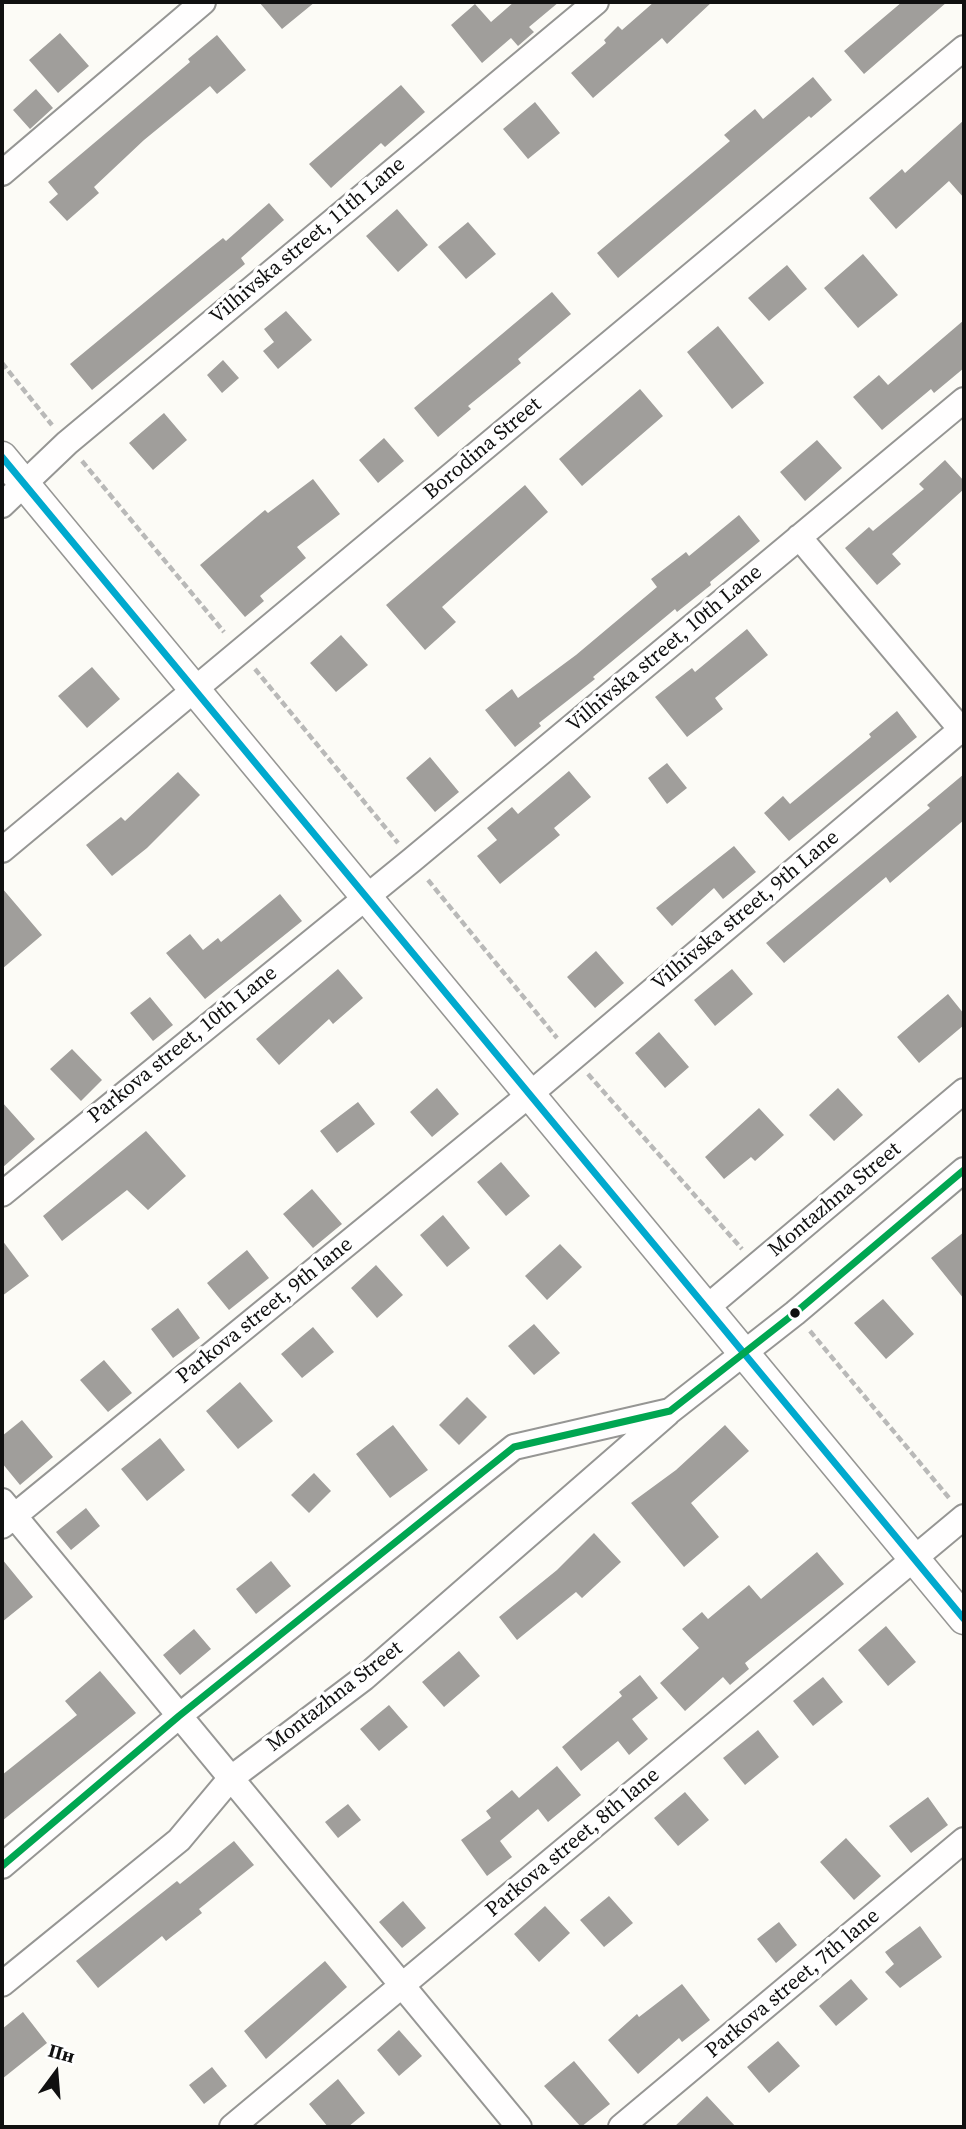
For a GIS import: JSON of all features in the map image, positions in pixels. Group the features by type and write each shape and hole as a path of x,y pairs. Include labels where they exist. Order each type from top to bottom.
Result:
{"street":[{"path":"2,173 203,2"},
{"name":"Vilhivska street, 11th Lane","path":"2,505 67,443 596,2"},
{"name":"Borodina Street","path":"2,850 964,48"},
{"name":"Vilhivska street, 10th Lane","path":"364,896 412,860 964,400"},
{"path":"2,457 964,1619"},
{"path":"799,537 963,730"},
{"name":"Vilhivska street, 9th Lane","path":"529,1095 963,730"},
{"name":"Parkova street, 10th Lane","path":"2,1194 364,896"},
{"name":"Montazhna Street","path":"705,1308 964,1091"},
{"name":"Parkova street, 9th lane","path":"6,1514 529,1095"},
{"name":"Montazhna Street","path":"2,1984 179,1840 230,1779 364,1678 670,1411 794,1313 964,1170"},
{"name":"Montazhna Street","path":"2,1866 179,1716 514,1447 670,1411"},
{"name":"Parkova street, 8th lane","path":"232,2127 914,1559 960,1511"},
{"path":"6,1514 179,1716 519,2127"},
{"name":"Parkova street, 7th lane","path":"621,2127 964,1840"}],"path":[{"path":"2,363 573,1058 757,1266"},
{"path":"794,1313 960,1511"}],"building":[{"path":"259,2 315,2 282,29"},
{"path":"514,2 559,2 529,27 534,32 518,46 511,38 482,63 451,25 475,4 491,22"},
{"path":"654,2 712,2 667,44 662,38 593,98 571,73 606,43 604,40 618,26 622,30"},
{"path":"902,2 947,2 864,74 844,51"},
{"path":"60,33 89,66 58,93 29,60"},
{"path":"217,35 246,70 217,94 210,86 144,140 94,187 99,193 67,221 49,202 58,194 48,182 190,62 188,59"},
{"path":"813,77 832,100 811,118 809,116 618,278 597,253 730,141 724,135 755,109 763,119"},
{"path":"401,85 425,112 385,147 381,143 331,188 309,164"},
{"path":"36,89 53,108 30,129 13,110"},
{"path":"535,102 560,133 528,159 503,129"},
{"path":"964,120 964,198 949,181 896,229 869,198 902,169 905,173"},
{"path":"269,203 284,220 241,258 245,264 92,390 70,364 223,238 226,241"},
{"path":"397,209 428,245 398,272 366,236"},
{"path":"468,222 496,254 466,279 438,247"},
{"path":"863,254 898,295 858,328 824,288"},
{"path":"787,265 807,289 769,321 748,298"},
{"path":"552,292 571,314 518,359 521,363 468,406 471,409 438,437 414,408"},
{"path":"286,311 312,340 278,369 263,351 274,342 264,329"},
{"path":"964,320 964,368 934,393 931,389 882,430 853,397 879,375 888,385"},
{"path":"718,326 764,383 732,409 687,352"},
{"path":"223,360 239,378 222,393 207,375"},
{"path":"640,389 663,416 582,486 559,459"},
{"path":"164,413 187,440 153,470 129,443"},
{"path":"384,438 404,461 378,483 359,460"},
{"path":"817,440 842,468 805,501 780,472"},
{"path":"945,460 964,481 964,489 892,554 901,564 877,585 845,548 869,527 873,531 924,489 919,484"},
{"path":"313,479 340,514 297,547 306,558 260,596 264,601 245,617 200,565 265,510 268,513"},
{"path":"525,485 548,512 442,607 456,622 425,650 386,605"},
{"path":"739,515 760,541 710,582 711,585 677,612 675,609 593,677 595,679 539,723 541,726 515,747 485,710 512,689 518,698 576,655 657,587 651,579 686,552 689,556"},
{"path":"747,629 768,655 715,698 723,709 687,737 655,697 692,668 695,672"},
{"path":"341,635 368,665 336,692 310,663"},
{"path":"92,667 120,699 87,728 58,696"},
{"path":"897,711 917,737 789,841 764,813 783,796 790,804 871,737 869,734"},
{"path":"430,757 459,792 435,812 406,778"},
{"path":"667,763 687,788 667,804 648,778"},
{"path":"569,771 591,797 554,828 560,835 500,884 477,856 497,840 487,828 512,807 518,814"},
{"path":"178,772 200,795 147,848 112,876 86,845 121,817 125,821"},
{"path":"964,774 964,820 890,883 886,877 784,963 766,943 930,808 927,805"},
{"path":"734,846 756,872 723,899 714,888 672,926 656,908"},
{"path":"2,888 42,935 2,969"},
{"path":"280,894 302,921 205,999 166,953 190,934 203,950 218,938 221,942"},
{"path":"596,951 624,983 595,1008 567,977"},
{"path":"338,969 363,998 333,1024 329,1019 279,1065 256,1039"},
{"path":"732,969 753,994 715,1026 694,1000"},
{"path":"948,994 964,1014 964,1025 919,1063 897,1037"},
{"path":"150,997 173,1025 153,1041 130,1013"},
{"path":"659,1032 689,1067 665,1088 635,1053"},
{"path":"72,1049 102,1080 81,1101 50,1069"},
{"path":"437,1088 459,1114 432,1137 410,1112"},
{"path":"838,1088 863,1115 834,1141 809,1115"},
{"path":"2,1102 35,1139 2,1168"},
{"path":"358,1102 375,1124 337,1153 320,1131"},
{"path":"759,1108 784,1135 755,1161 751,1157 724,1179 705,1157"},
{"path":"146,1131 186,1176 148,1210 127,1190 62,1241 43,1216"},
{"path":"501,1162 530,1196 506,1216 477,1182"},
{"path":"312,1189 342,1224 313,1248 283,1214"},
{"path":"443,1215 470,1248 447,1267 420,1235"},
{"path":"964,1232 964,1299 931,1258"},
{"path":"2,1240 29,1276 2,1296"},
{"path":"560,1244 582,1267 547,1300 525,1276"},
{"path":"247,1250 269,1278 229,1310 207,1283"},
{"path":"376,1265 403,1295 377,1318 351,1288"},
{"path":"883,1299 914,1334 886,1359 854,1323"},
{"path":"178,1308 200,1338 173,1358 151,1329"},
{"path":"534,1324 560,1353 534,1375 508,1346"},
{"path":"313,1327 334,1352 302,1378 281,1354"},
{"path":"104,1360 132,1393 108,1412 80,1380"},
{"path":"240,1382 273,1421 238,1449 206,1411"},
{"path":"467,1397 487,1417 459,1445 439,1425"},
{"path":"22,1420 53,1457 20,1485 2,1463 2,1436"},
{"path":"393,1425 428,1470 390,1498 356,1454"},
{"path":"725,1425 749,1451 691,1503 719,1537 684,1567 631,1503 676,1470"},
{"path":"160,1438 185,1470 147,1501 121,1469"},
{"path":"314,1473 331,1491 309,1513 291,1495"},
{"path":"86,1508 100,1526 71,1550 56,1532"},
{"path":"594,1533 621,1562 582,1598 576,1592 517,1640 499,1617 557,1570"},
{"path":"817,1552 844,1584 745,1663 749,1669 730,1685 723,1677 685,1711 660,1683 699,1648 682,1629 702,1612 708,1619 749,1585 761,1599"},
{"path":"2,1559 33,1597 2,1622"},
{"path":"271,1561 291,1586 256,1614 236,1589"},
{"path":"886,1626 916,1662 888,1686 858,1650"},
{"path":"194,1629 211,1649 180,1675 163,1655"},
{"path":"459,1651 480,1676 444,1707 422,1682"},
{"path":"100,1671 136,1713 2,1821 2,1775 77,1715 65,1701"},
{"path":"640,1675 658,1698 632,1719 648,1739 629,1755 618,1741 581,1771 562,1747 622,1696 619,1692"},
{"path":"823,1677 843,1702 813,1726 793,1701"},
{"path":"389,1705 408,1727 379,1751 360,1729"},
{"path":"758,1730 779,1757 745,1785 723,1758"},
{"path":"557,1766 581,1795 548,1822 538,1809 500,1841 512,1857 487,1876 461,1840 491,1818 486,1811 512,1790 519,1798"},
{"path":"685,1792 709,1820 678,1846 654,1818"},
{"path":"928,1797 948,1825 911,1853 889,1826"},
{"path":"348,1804 361,1820 338,1838 325,1822"},
{"path":"846,1838 881,1876 854,1900 820,1862"},
{"path":"234,1841 254,1865 199,1909 202,1913 166,1941 162,1936 98,1988 76,1961 177,1881 180,1884"},
{"path":"609,1896 633,1923 604,1947 580,1920"},
{"path":"403,1901 426,1928 402,1948 379,1922"},
{"path":"545,1906 570,1933 539,1962 514,1934"},
{"path":"779,1922 797,1945 776,1963 757,1939"},
{"path":"920,1926 942,1957 900,1988 885,1972 894,1964 885,1952"},
{"path":"325,1961 347,1987 266,2059 244,2031"},
{"path":"851,1979 868,1999 836,2026 819,2006"},
{"path":"682,1984 710,2020 682,2042 679,2038 638,2074 608,2040 637,2014 639,2017"},
{"path":"23,2012 47,2043 2,2079 2,2029"},
{"path":"399,2030 422,2056 399,2076 377,2050"},
{"path":"778,2041 800,2066 769,2093 747,2067"},
{"path":"574,2061 610,2104 581,2127 544,2086"},
{"path":"212,2067 227,2086 204,2104 189,2085"},
{"path":"338,2079 365,2113 348,2127 328,2127 309,2104"},
{"path":"707,2096 736,2127 674,2127"}],"transit line":[{"path":"2,457 964,1619"},
{"path":"2,1866 179,1716 514,1447 670,1411 795,1313 964,1170"}]}
